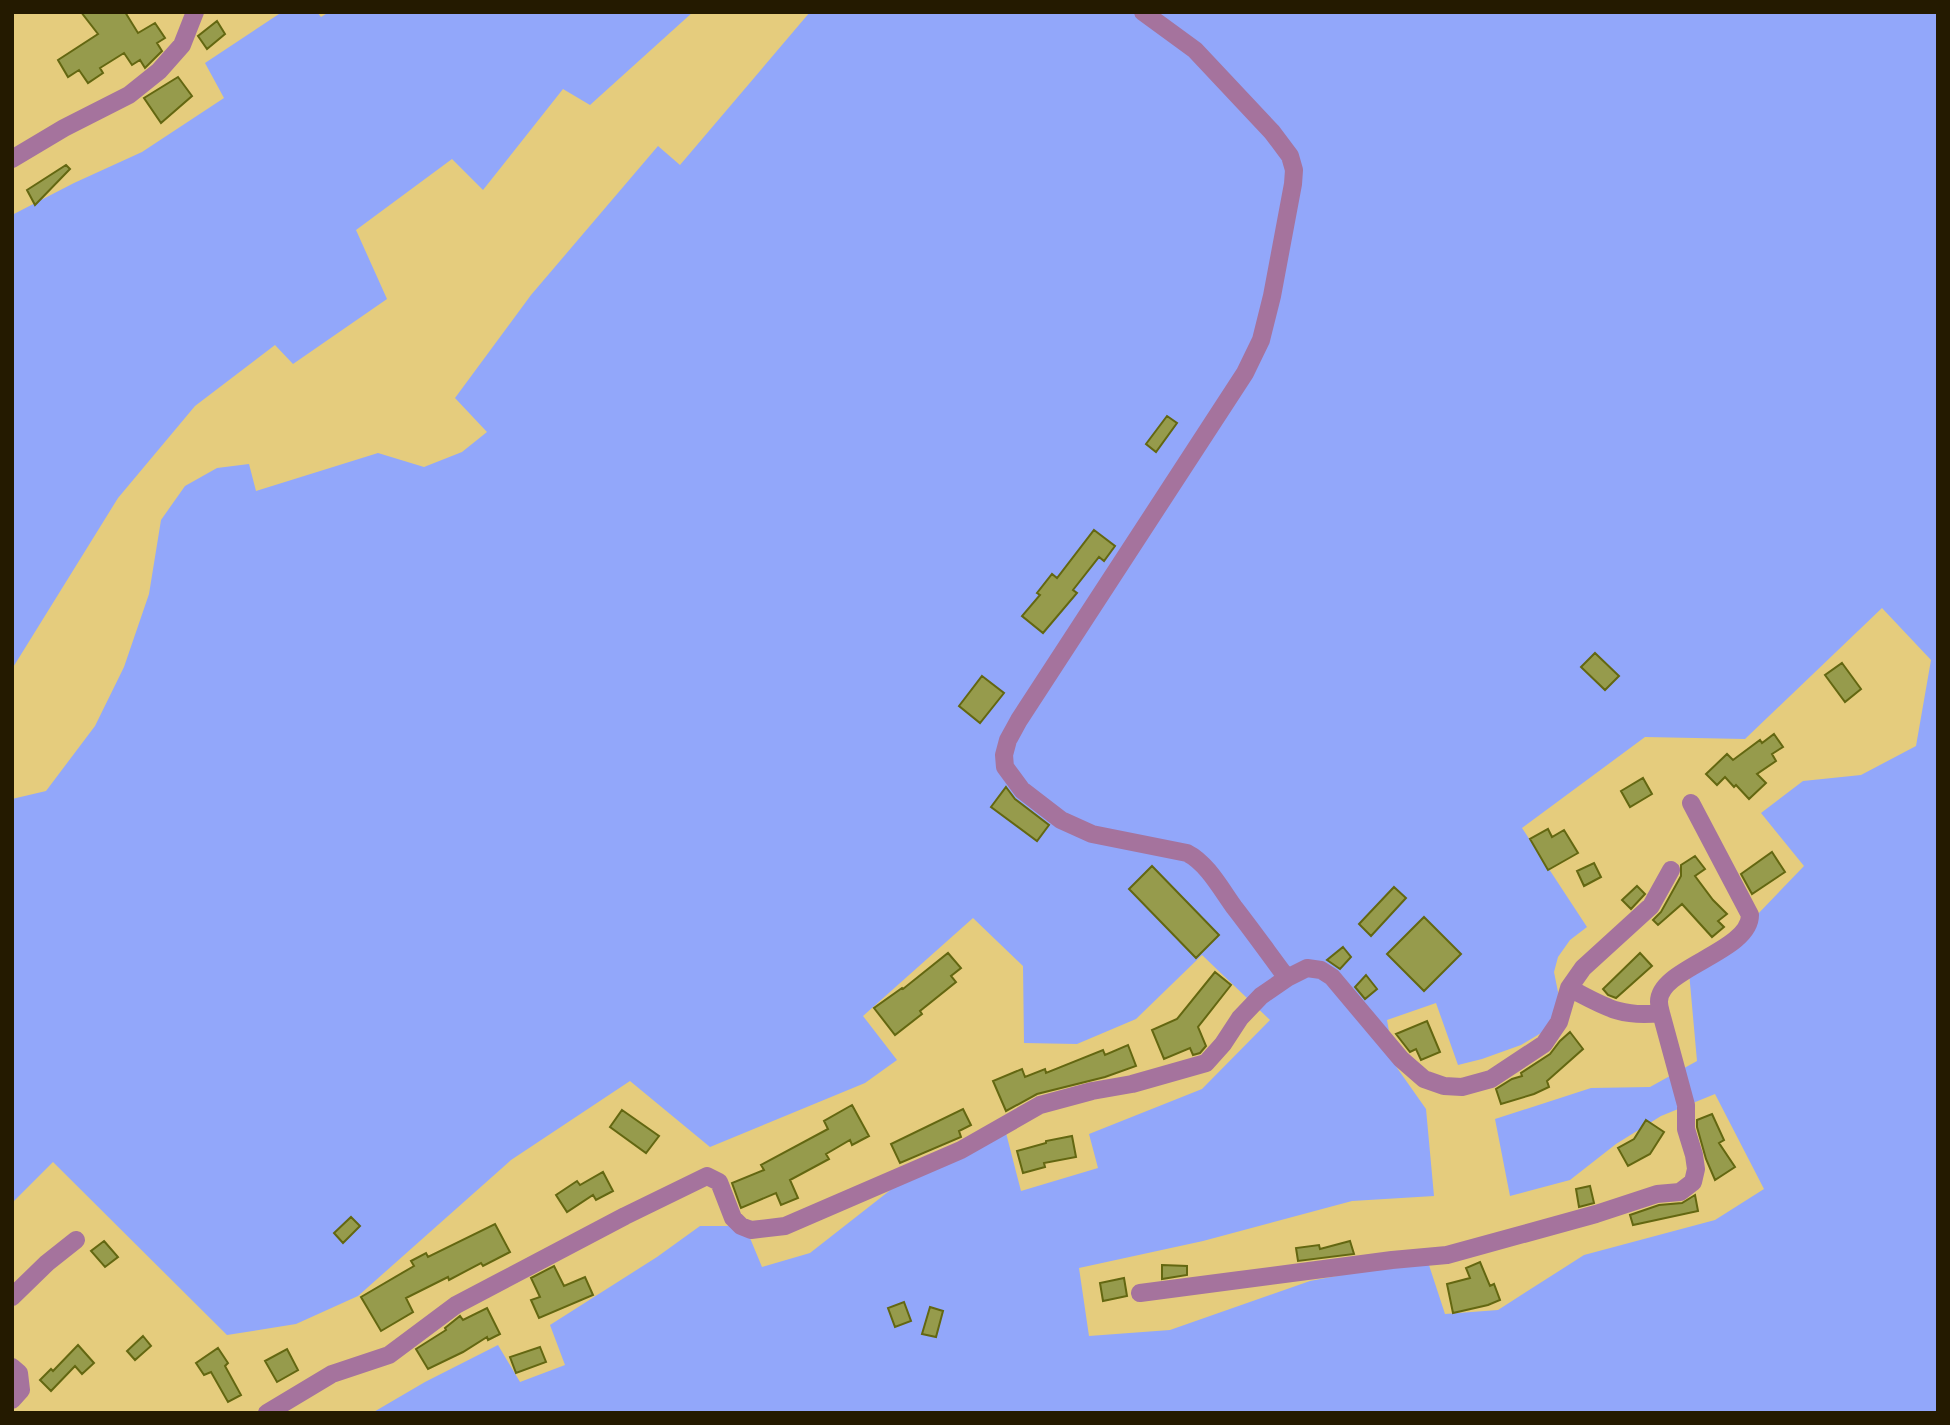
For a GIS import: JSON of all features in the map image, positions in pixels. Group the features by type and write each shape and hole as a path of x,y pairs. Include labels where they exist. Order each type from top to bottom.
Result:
{"street":[{"path":"12,159 64,128 129,95 159,71 182,45 195,12"},
{"path":"1143,12 1195,50 1272,132 1290,156 1294,170 1293,184 1261,340 1245,373 1019,720 1008,740 1004,755 1005,767 1022,790 1070,825 1092,834 1193,856 1219,886 1287,978"},
{"path":"1140,1293 1392,1259 1447,1255 1596,1214 1657,1194 1681,1192 1693,1182 1696,1169 1686,1129 1686,1105 1658,1002 1663,990 1675,978 1738,938 1750,923 1750,915 1691,803"},
{"path":"267,1413 332,1374 389,1354 456,1305 707,1176 719,1182 733,1218 741,1226 751,1230 785,1226 961,1150 1040,1105 1132,1084 1206,1063 1223,1044 1240,1018 1261,996 1307,968 1321,970 1332,976 1401,1059 1424,1079 1444,1086 1462,1087 1491,1079 1544,1044 1559,1022 1569,988 1583,968 1651,906 1671,870"},
{"path":"1569,988 1611,1010 1642,1015 1661,1013"},
{"path":"12,1297 76,1240"},
{"path":"12,1367 19,1373 21,1390 12,1401"}],"shaded area":[{"path":"282,12 317,12 321,17 329,12 693,12 590,105 563,89 483,190 452,159 356,230 387,299 293,364 275,345 195,406 118,498 12,669 12,215 142,152 224,98 205,63"},
{"path":"810,12 1938,12 1938,1413 372,1413 425,1382 498,1345 520,1382 565,1365 550,1325 657,1257 700,1226 745,1226 762,1267 810,1253 916,1170 1005,1129 1021,1191 1098,1168 1089,1134 1202,1089 1270,1020 1202,955 1136,1019 1077,1044 1024,1043 1023,966 973,918 863,1016 897,1060 865,1083 710,1147 630,1081 511,1160 358,1296 296,1324 227,1335 53,1162 12,1203 12,799 46,791 95,726 124,667 149,594 161,520 185,486 217,468 249,464 256,491 378,453 424,467 462,452 487,432 455,398 531,295 658,146 680,165","holes":["1882,608 1931,660 1916,746 1861,775 1803,781 1761,813 1804,866 1731,942 1689,972 1697,1061 1650,1087 1591,1088 1495,1119 1510,1196 1570,1180 1616,1144 1661,1116 1715,1094 1764,1189 1715,1220 1584,1255 1498,1310 1445,1314 1427,1259 1310,1281 1170,1330 1089,1336 1079,1268 1203,1241 1352,1201 1434,1196 1426,1109 1395,1065 1387,1020 1436,1003 1458,1065 1521,1045 1551,1027 1557,1015 1558,992 1554,972 1558,957 1570,940 1587,927 1522,828 1645,737 1745,739"]}],"building":[{"path":"81,12 125,12 138,33 155,23 165,38 157,43 162,51 145,68 140,60 132,65 124,53 100,68 103,73 88,83 79,70 68,77 58,60 98,34"},
{"path":"217,21 225,34 207,49 198,36"},
{"path":"178,77 192,96 161,123 144,98"},
{"path":"66,165 70,169 35,205 27,190"},
{"path":"1167,416 1177,423 1156,452 1146,444"},
{"path":"1094,530 1115,546 1104,561 1099,557 1073,590 1077,593 1043,633 1022,616 1040,595 1037,593 1052,574 1057,578"},
{"path":"1595,653 1619,676 1605,690 1581,667"},
{"path":"1842,663 1861,689 1845,702 1825,675"},
{"path":"982,676 1004,693 980,723 959,706"},
{"path":"1774,734 1783,747 1772,754 1776,761 1757,774 1766,783 1749,799 1725,777 1717,785 1706,774 1727,754 1733,760 1760,740 1762,743"},
{"path":"1643,778 1652,794 1630,807 1621,791"},
{"path":"1006,787 1015,799 1049,825 1037,841 991,807"},
{"path":"1548,829 1552,837 1564,830 1578,853 1548,870 1530,839"},
{"path":"1772,852 1785,872 1752,894 1741,874"},
{"path":"1695,856 1705,869 1695,876 1727,914 1718,921 1724,927 1712,937 1682,904 1658,925 1653,920 1661,912 1681,876 1681,865"},
{"path":"1594,863 1601,877 1584,886 1577,871"},
{"path":"1152,866 1219,935 1196,958 1129,889"},
{"path":"1637,886 1645,894 1631,909 1622,900"},
{"path":"1394,887 1406,898 1371,936 1359,924"},
{"path":"1424,917 1461,954 1424,991 1387,954"},
{"path":"1343,947 1351,957 1340,969 1327,960"},
{"path":"948,953 961,968 951,976 956,982 895,1035 874,1008"},
{"path":"1640,953 1652,966 1616,998 1608,995 1603,989"},
{"path":"1215,972 1231,985 1198,1027 1206,1046 1200,1053 1193,1055 1190,1048 1164,1059 1152,1030 1177,1019"},
{"path":"1366,975 1377,989 1365,999 1355,987"},
{"path":"1427,1021 1440,1052 1421,1060 1416,1049 1410,1052 1396,1034"},
{"path":"1570,1032 1583,1049 1547,1081 1549,1087 1501,1104 1496,1089 1522,1076 1521,1073 1550,1054"},
{"path":"1128,1045 1136,1066 1105,1077 1037,1094 1006,1111 993,1081 1022,1069 1025,1077 1045,1069 1046,1073 1103,1050 1105,1055"},
{"path":"852,1105 869,1136 852,1145 850,1140 826,1154 829,1159 790,1180 798,1198 781,1205 776,1193 741,1208 732,1183 764,1170 761,1165 828,1129 824,1121"},
{"path":"963,1109 971,1125 959,1131 961,1137 900,1163 891,1144"},
{"path":"622,1110 659,1136 646,1153 610,1127"},
{"path":"1712,1114 1724,1140 1719,1143 1735,1167 1715,1180 1697,1127 1697,1120"},
{"path":"1646,1120 1664,1132 1650,1154 1628,1166 1618,1148 1634,1139"},
{"path":"1072,1136 1076,1157 1044,1163 1045,1167 1023,1173 1017,1151"},
{"path":"603,1172 613,1191 596,1200 593,1195 567,1212 556,1195 577,1181 580,1185"},
{"path":"1590,1186 1594,1203 1579,1207 1576,1189"},
{"path":"1695,1195 1698,1211 1633,1225 1630,1215 1659,1205 1682,1203"},
{"path":"351,1217 360,1226 343,1243 334,1233"},
{"path":"495,1224 510,1252 483,1266 481,1263 449,1280 448,1277 406,1298 413,1312 381,1331 361,1297 414,1266 411,1261 426,1253 428,1257"},
{"path":"104,1241 118,1257 105,1267 91,1251"},
{"path":"1350,1241 1354,1254 1298,1261 1296,1248 1319,1245 1320,1249"},
{"path":"1480,1262 1490,1286 1494,1284 1500,1300 1453,1313 1447,1284 1470,1278 1466,1268"},
{"path":"1162,1265 1187,1266 1187,1275 1162,1279"},
{"path":"554,1266 564,1286 585,1277 593,1295 539,1318 531,1300 540,1297 531,1278"},
{"path":"1124,1278 1127,1296 1103,1301 1100,1283"},
{"path":"904,1302 911,1321 895,1327 888,1308"},
{"path":"930,1307 943,1311 936,1337 922,1334"},
{"path":"487,1308 500,1334 488,1340 487,1337 428,1369 416,1349 446,1330 445,1328 460,1316 463,1320"},
{"path":"143,1336 151,1346 135,1360 127,1351"},
{"path":"78,1345 94,1363 82,1374 75,1366 51,1391 40,1380 51,1369 53,1371"},
{"path":"540,1347 546,1362 516,1373 510,1357"},
{"path":"218,1348 228,1363 225,1366 241,1395 228,1402 211,1372 204,1375 196,1363"},
{"path":"287,1349 298,1370 277,1382 265,1361"}]}
